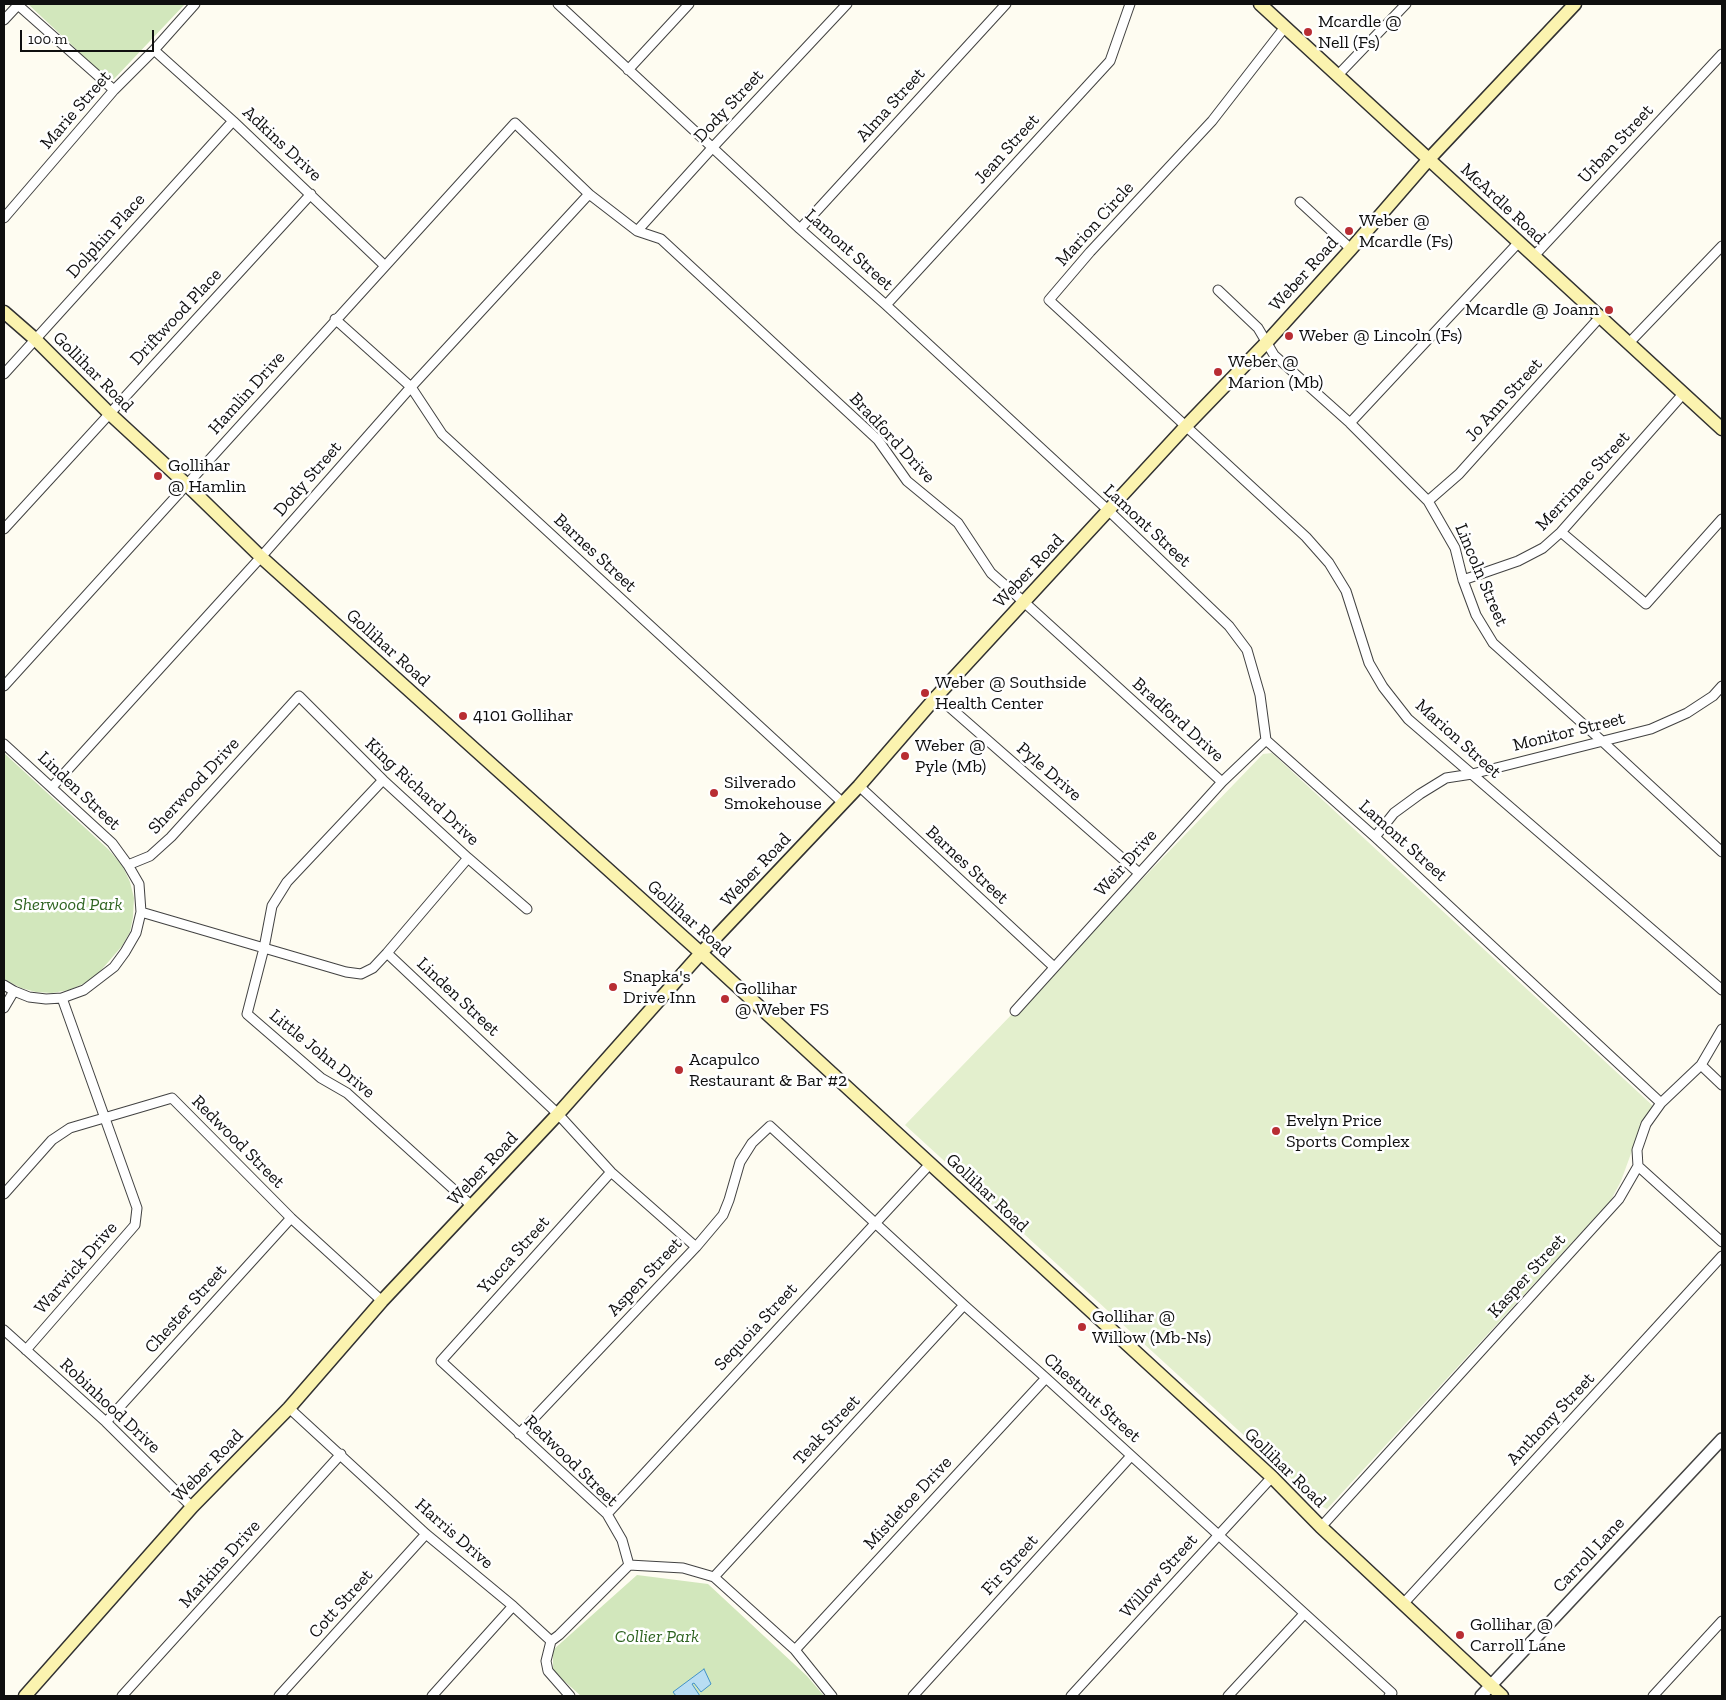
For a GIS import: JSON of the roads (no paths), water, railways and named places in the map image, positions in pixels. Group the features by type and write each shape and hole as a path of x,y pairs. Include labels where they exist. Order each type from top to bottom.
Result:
{"main road":[{"name":"McArdle Road","path":"1260,4 1722,430"},
{"name":"Weber Road","path":"26,1696 192,1507 289,1408 382,1301 558,1114 701,953 859,786 937,696 1186,426 1266,343 1429,159 1575,4"},
{"name":"Gollihar Road","path":"4,312 35,339 109,413 261,557 701,953 1272,1477 1321,1527 1502,1696"}],"street":[{"name":"Marie Street","path":"4,218 114,90 154,50 195,4"},
{"name":"Lamont Street","path":"558,4 713,146 800,229 886,305 1109,511 1229,626 1247,650 1260,695 1266,740 1375,837 1661,1103"},
{"path":"628,70 689,4"},
{"name":"Dody Street","path":"637,231 713,146 847,4"},
{"name":"Alma Street","path":"800,229 1006,4"},
{"name":"Jean Street","path":"886,305 1110,60 1130,4"},
{"path":"1338,75 1406,4"},
{"path":"4,20 18,5 114,90"},
{"name":"Marion Circle","path":"1186,426 1049,300 1090,252 1212,121 1285,27"},
{"name":"Adkins Drive","path":"154,50 233,121 384,265"},
{"name":"Urban Street","path":"1534,256 1722,54"},
{"name":"Dolphin Place","path":"4,374 233,121"},
{"name":"Hamlin Drive","path":"4,686 514,123 589,194"},
{"name":"Driftwood Place","path":"4,528 311,194"},
{"path":"589,194 637,231"},
{"name":"Dody Street","path":"52,787 261,557 411,387 589,194"},
{"path":"1300,202 1351,249"},
{"name":"Bradford Drive","path":"637,231 661,239 878,440 907,482 958,522 990,573 1222,782"},
{"path":"1350,423 1519,242"},
{"path":"1629,343 1722,246"},
{"name":"Lincoln Street","path":"1218,290 1258,328 1274,355 1350,423 1428,501 1455,548 1463,580 1476,615 1492,643 1602,740 1722,852"},
{"name":"Jo Ann Street","path":"1428,501 1459,474 1600,317"},
{"name":"Barnes Street","path":"335,319 411,387 442,434 843,803"},
{"name":"Merrimac Street","path":"1463,580 1518,561 1543,548 1561,532 1683,394"},
{"name":"Marion Street","path":"1186,426 1306,538 1329,563 1346,591 1369,663 1384,688 1408,719 1722,990"},
{"path":"1561,532 1646,604 1722,519"},
{"name":"Monitor Street","path":"1375,837 1394,813 1446,778 1472,774 1651,729 1687,713 1713,696 1722,686"},
{"name":"King Richard Drive","path":"299,696 383,780 527,909"},
{"name":"Sherwood Drive","path":"128,865 150,856 172,837 299,696"},
{"name":"Pyle Drive","path":"937,696 1138,873"},
{"name":"Weir Drive","path":"1015,1011 1222,782 1266,740"},
{"name":"Linden Street","path":"4,744 112,842 128,865"},
{"name":"Little John Drive","path":"383,780 287,882 272,906 248,1014 320,1078 347,1093 472,1206"},
{"name":"Barnes Street","path":"859,786 1054,967"},
{"path":"141,912 346,972 361,974 373,968 387,953 468,858"},
{"path":"4,985 29,997 62,998 84,990 114,967 136,932 141,912 138,884 128,865"},
{"name":"Linden Street","path":"387,953 558,1114 611,1172 696,1247"},
{"path":"4,1008 14,991"},
{"path":"4,1194 52,1140 70,1128 106,1118 62,998"},
{"name":"Kasper Street","path":"1321,1527 1618,1199 1638,1166 1637,1150 1646,1124 1661,1103 1701,1066 1722,1029"},
{"path":"1701,1066 1722,1085"},
{"name":"Redwood Street","path":"106,1118 172,1098 291,1218 382,1301"},
{"name":"Warwick Drive","path":"26,1350 135,1225 137,1208 106,1118"},
{"name":"Chestnut Street","path":"770,1126 1218,1535 1390,1695"},
{"name":"Aspen Street","path":"519,1434 696,1247 723,1215 740,1162 752,1143 770,1126"},
{"name":"Sequoia Street","path":"607,1514 930,1164"},
{"path":"1638,1166 1722,1242"},
{"name":"Yucca Street","path":"441,1361 611,1172"},
{"name":"Chester Street","path":"106,1422 291,1218"},
{"name":"Anthony Street","path":"1404,1603 1722,1256"},
{"name":"Teak Street","path":"714,1576 964,1305"},
{"name":"Robinhood Drive","path":"4,1330 106,1422 192,1507"},
{"name":"Redwood Street","path":"441,1361 607,1514 622,1540 629,1565"},
{"name":"Mistletoe Drive","path":"795,1650 1046,1378"},
{"name":"Harris Drive","path":"289,1408 426,1534 513,1606 551,1641"},
{"name":"Carroll Lane","path":"1481,1696 1722,1439"},
{"name":"Markins Drive","path":"122,1696 341,1454"},
{"name":"Fir Street","path":"912,1696 1131,1456"},
{"name":"Willow Street","path":"1070,1696 1272,1477"},
{"name":"Cott Street","path":"279,1696 426,1534"},
{"path":"570,1696 548,1670 546,1661 551,1641 629,1565 683,1568 714,1576 795,1650 832,1696"},
{"path":"432,1696 513,1606"},
{"path":"1228,1696 1304,1614"},
{"path":"1653,1696 1722,1621"}],"water":[{"path":"704,1669 711,1684 701,1692 694,1683 692,1684 700,1696 676,1696 673,1692"}],"place":[{"name":"Mcardle @ Nell (Fs)","path":"1308,32"},
{"name":"Weber @ Mcardle (Fs)","path":"1349,231"},
{"name":"Mcardle @ Joann","path":"1609,310"},
{"name":"Weber @ Lincoln (Fs)","path":"1289,336"},
{"name":"Weber @ Marion (Mb)","path":"1218,372"},
{"name":"Gollihar @ Hamlin","path":"158,476"},
{"name":"Weber @ Southside Health Center","path":"925,693"},
{"name":"4101 Gollihar","path":"463,716"},
{"name":"Weber @ Pyle (Mb)","path":"905,756"},
{"name":"Silverado Smokehouse","path":"714,793"},
{"name":"Snapka's Drive Inn","path":"613,987"},
{"name":"Gollihar @ Weber FS","path":"725,999"},
{"name":"Acapulco Restaurant & Bar #2","path":"679,1070"},
{"name":"Evelyn Price Sports Complex","path":"1276,1131"},
{"name":"Gollihar @ Willow (Mb-Ns)","path":"1082,1327"},
{"name":"Gollihar @ Carroll Lane","path":"1460,1635"}],"park label":[{"name":"Sherwood Park","path":"68,905"},
{"name":"Collier Park","path":"657,1637"}]}
